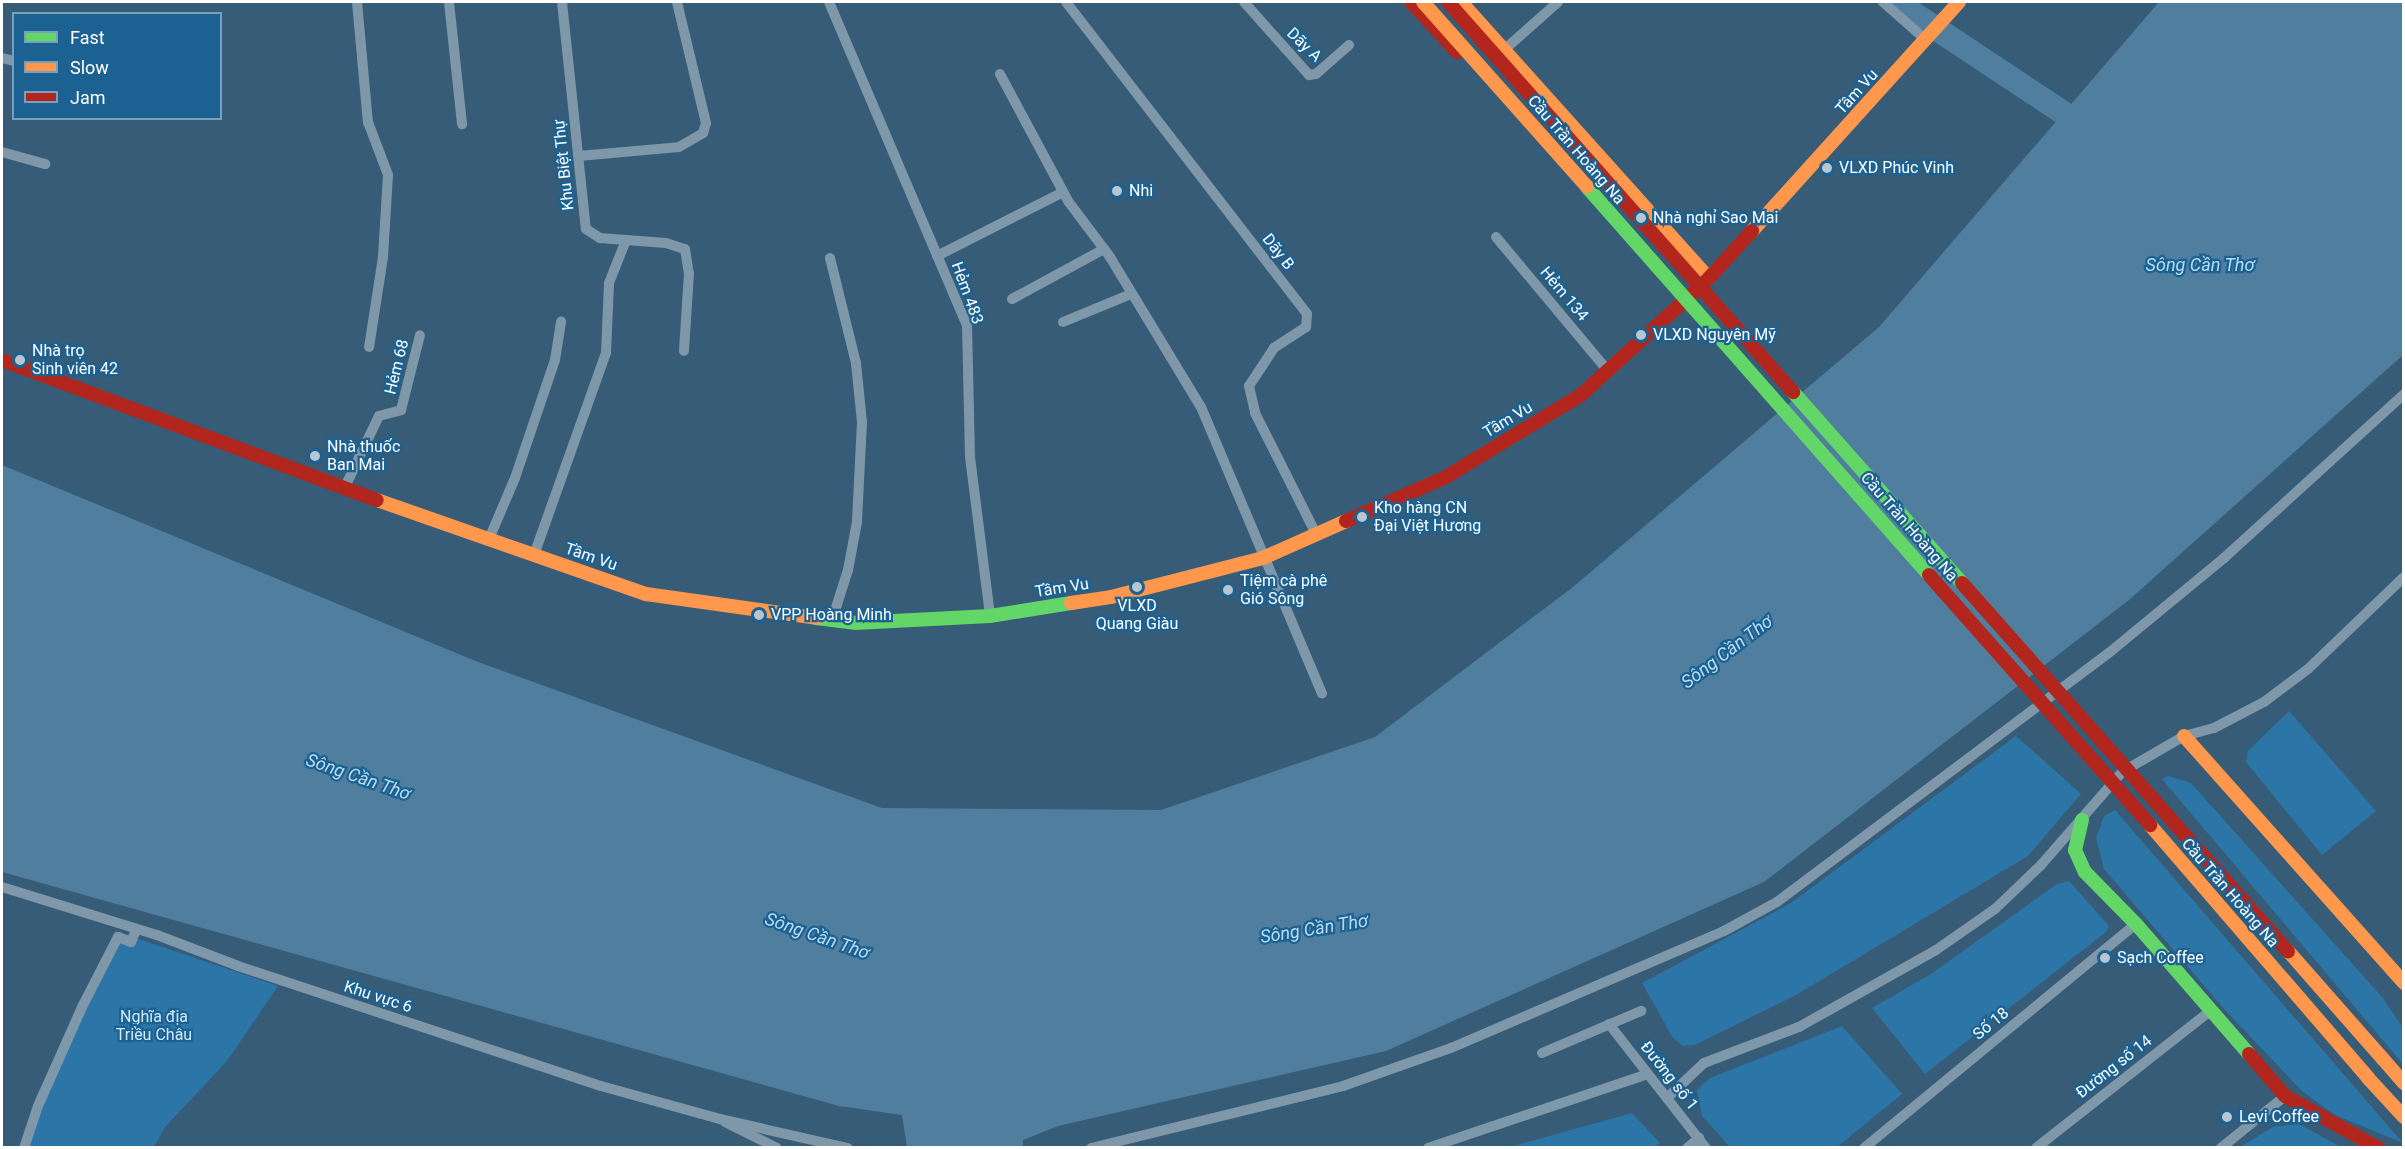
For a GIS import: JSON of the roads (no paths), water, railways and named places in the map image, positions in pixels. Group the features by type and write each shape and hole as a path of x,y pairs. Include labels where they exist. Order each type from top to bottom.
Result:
{"main road":[{"path":"1411,2 1682,303"},
{"name":"Cầu Trần Hoàng Na","path":"1423,2 2136,809 2403,1117"},
{"name":"Cầu Trần Hoàng Na","path":"1448,2 2403,1083"},
{"path":"1461,2 1709,278"},
{"name":"Tầm Vu","path":"2,360 344,489 646,594 855,623 990,616 1111,597 1263,558 1446,477 1581,395 1709,278 1959,2"},
{"path":"2184,736 2403,983"},
{"path":"2082,820 2075,850 2085,872 2136,924 2285,1096 2378,1148"}],"street":[{"path":"357,2 368,122 388,175 383,257 369,347"},
{"path":"449,2 462,124"},
{"name":"Khu Biệt Thự","path":"562,2 586,229 600,238 685,249 689,273 684,351"},
{"path":"579,156 679,147 703,133 706,123 677,2"},
{"name":"Hẻm 483","path":"830,2 967,325 970,457 990,616"},
{"name":"Dãy B","path":"1066,2 1307,314 1306,327 1274,348 1249,386 1255,413 1316,534"},
{"name":"Dãy A","path":"1244,2 1311,76 1349,45"},
{"path":"1504,50 1558,2"},
{"path":"1883,2 1927,40"},
{"path":"1000,74 1063,192 1104,249 1201,407 1322,693"},
{"path":"2,152 45,164"},
{"path":"938,256 1063,192"},
{"name":"Hẻm 134","path":"1496,237 1608,371"},
{"path":"534,555 606,353 609,283 626,240"},
{"path":"1012,299 1104,249"},
{"path":"830,258 856,363 862,422 857,522 848,570 832,620"},
{"path":"1063,322 1131,294"},
{"path":"489,539 515,478 552,370 561,321"},
{"name":"Hẻm 68","path":"344,489 379,416 401,410 420,335"},
{"path":"1091,1148 1144,1132 1343,1086 1451,1048 1724,931 1777,902 2110,652 2224,558 2403,393"},
{"path":"1667,1098 1704,1063 1799,1027 1936,950 1995,909 2082,820 2122,772 2184,736 2214,728 2264,702 2308,669 2403,577"},
{"name":"Khu vực 6","path":"2,887 530,1063 720,1119 848,1148"},
{"name":"Số 18","path":"1864,1148 2136,924"},
{"path":"24,1148 38,1106 118,938 131,942 136,930"},
{"path":"1542,1053 1641,1011"},
{"name":"Đường số 14","path":"2036,1148 2210,1011"},
{"name":"Đường số 1","path":"1609,1024 1706,1148"},
{"path":"1428,1148 1648,1074"},
{"path":"2221,1148 2285,1096"},
{"path":"720,1119 777,1148"},
{"path":"1687,1148 1699,1138"}],"water":[{"name":"Sông Cần Thơ","path":"2159,2 2403,2 2403,355 2129,600 1764,882 1386,1051 1058,1126 1023,1140 1023,1147 907,1147 902,1115 839,1106 2,872 2,465 478,662 882,808 1161,810 1375,737 1573,587 1879,327"}],"waterway":[{"path":"1896,2 2064,113"}],"place":[{"name":"VLXD Phúc Vinh","path":"1827,168"},
{"name":"Nhi","path":"1117,191"},
{"name":"Nhà nghỉ Sao Mai","path":"1641,218"},
{"name":"VLXD Nguyên Mỹ","path":"1641,335"},
{"name":"Nhà trọ Sinh viên 42","path":"20,360"},
{"name":"Nhà thuốc Ban Mai","path":"315,456"},
{"name":"Kho hàng CN Đại Việt Hương","path":"1362,517"},
{"name":"VLXD Quang Giàu","path":"1137,587"},
{"name":"Tiệm cà phê Gió Sông","path":"1228,590"},
{"name":"VPP Hoàng Minh","path":"759,615"},
{"name":"Sạch Coffee","path":"2105,958"},
{"name":"Levi Coffee","path":"2227,1117"}],"park label":[{"name":"Nghĩa địa Triều Châu","path":"154,1026"}]}
